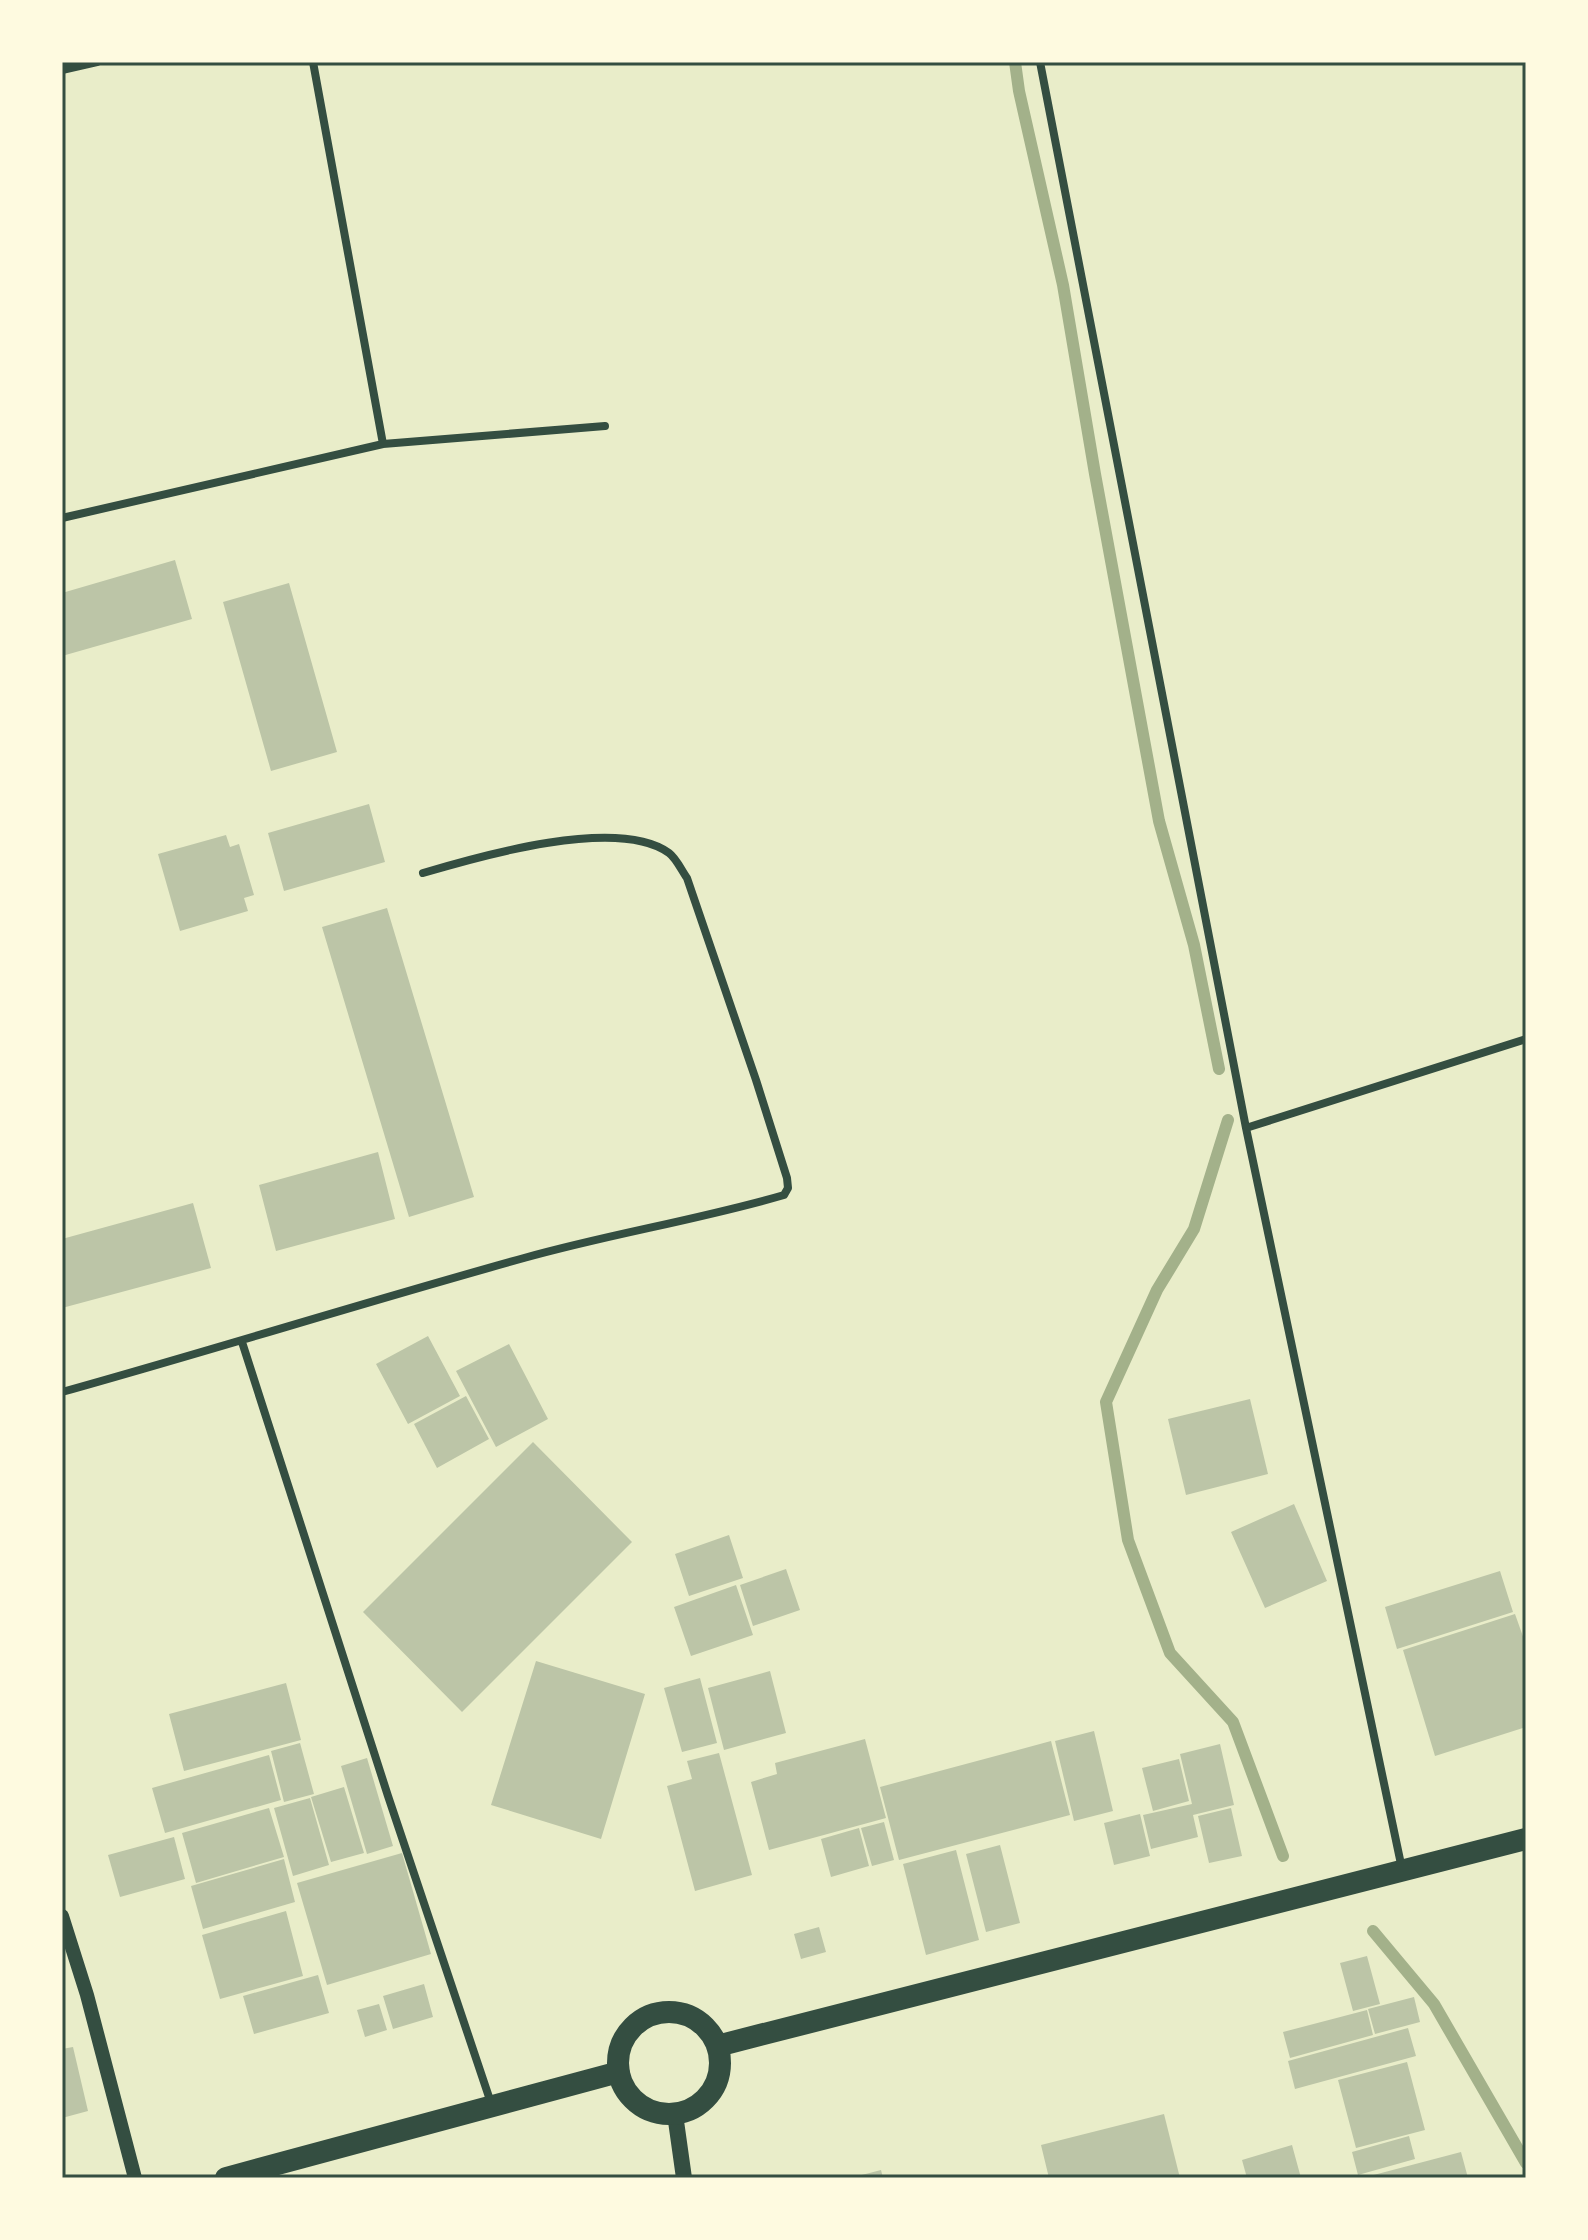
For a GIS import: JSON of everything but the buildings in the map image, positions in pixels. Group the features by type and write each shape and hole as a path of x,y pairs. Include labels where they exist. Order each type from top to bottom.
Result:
{"highway":[{"path":"717,2046 1526,1839"},
{"path":"675,2012 693,2018 708,2030 717,2046 719,2066 714,2086 702,2101 675,2114 656,2113 639,2105 626,2090 619,2072 619,2054 626,2036 638,2022 656,2014 675,2012"},
{"path":"226,2178 619,2072"}],"main road":[{"path":"675,2114 684,2178"}],"street":[{"path":"62,70 72,65 97,62"},
{"path":"313,62 383,444"},
{"path":"1040,62 1246,1128 1402,1869"},
{"path":"62,518 383,444 605,426"},
{"path":"62,1392 526,1257 784,1195 788,1188 756,1080 687,878 670,853 647,844 608,836 580,837 423,873"},
{"path":"1246,1128 1526,1039"},
{"path":"242,1342 383,1781 492,2106"},
{"path":"62,1916 87,1995 135,2178"}],"waterway":[{"path":"1015,62 1063,285 1159,821 1194,945 1219,1069"},
{"path":"1228,1120 1194,1229 1157,1290 1106,1402 1128,1540 1170,1653 1233,1722 1283,1856"},
{"path":"1373,1931 1434,2004 1526,2163"}]}
